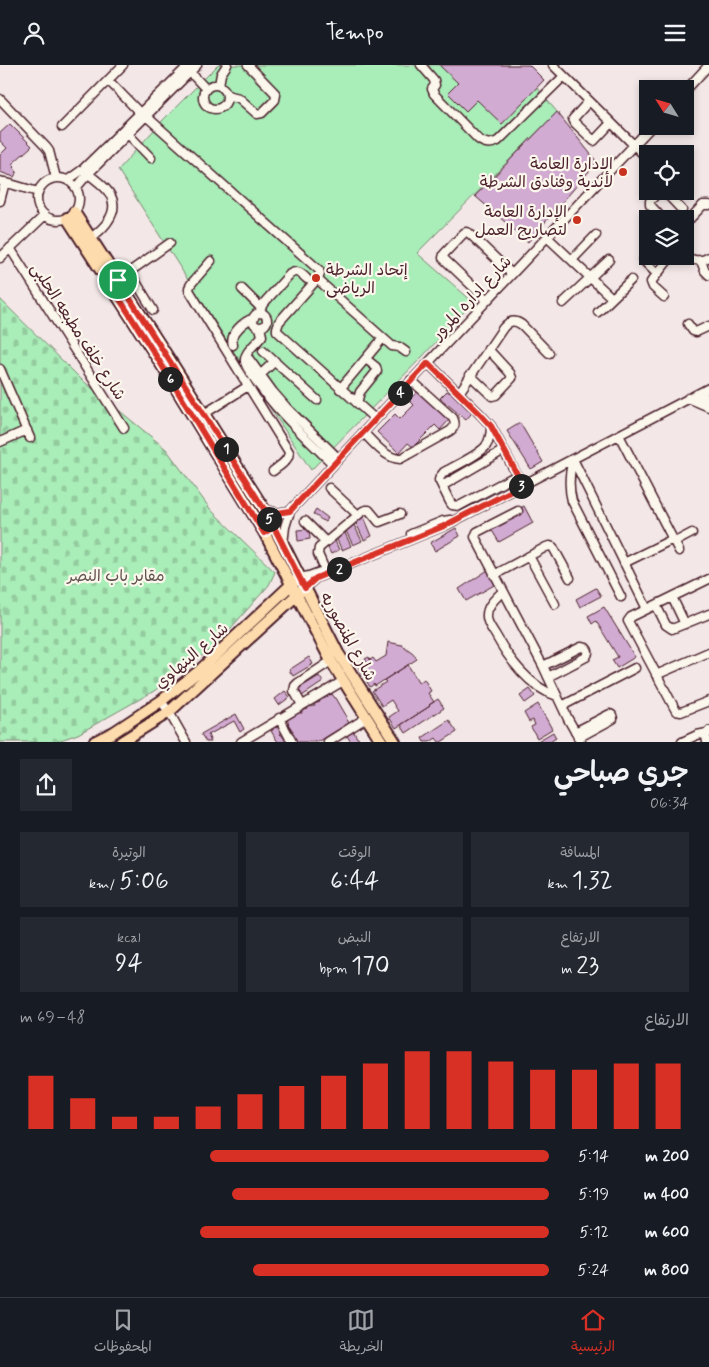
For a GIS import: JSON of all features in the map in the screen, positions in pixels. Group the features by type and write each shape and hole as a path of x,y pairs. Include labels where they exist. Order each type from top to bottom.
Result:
{"main road":[{"name":"شارع المنصوريه","path":"70,215 114,282 158,359 264,509 338,653 395,742"},
{"name":"شارع المنصوريه","path":"199,417 264,533 330,661 382,742"},
{"path":"264,533 274,527"},
{"name":"شارع البنهاوي","path":"94,742 114,732 161,701 198,672 290,584 300,577"},
{"name":"شارع البنهاوي","path":"121,742 169,712 305,588"}],"street":[{"path":"62,127 123,65"},
{"path":"76,188 85,172 189,69 197,65"},
{"path":"218,85 221,74 227,65"},
{"path":"227,95 239,97 257,115 262,113 275,100 275,93 248,65"},
{"path":"421,65 435,82 432,89 434,94 478,139 484,143 491,144 498,141 564,76"},
{"path":"553,65 639,151"},
{"path":"694,81 709,65"},
{"path":"189,69 206,89"},
{"path":"108,81 319,270 320,275 279,322 277,331 375,419"},
{"path":"218,85 226,91 227,100 222,107 209,108 203,101 206,89 210,86 218,85"},
{"path":"0,99 49,151 56,178"},
{"path":"589,101 573,119 575,123 594,141 611,123"},
{"path":"68,180 76,188 79,198 77,208 70,215 55,219 45,215 40,210 38,204 38,192 45,182 56,178 68,180 85,172 128,134 143,114"},
{"path":"128,134 151,158"},
{"name":"شارع اداره المرور","path":"283,544 285,527 290,511 411,380 643,135"},
{"path":"85,172 108,190 113,199 110,219 88,241"},
{"path":"0,201 2,181 38,192"},
{"path":"673,200 682,210"},
{"path":"694,214 703,205 709,205"},
{"path":"1,256 45,215"},
{"path":"487,300 443,258 444,254 464,233 470,233 512,273"},
{"path":"572,260 596,235"},
{"path":"547,237 612,299"},
{"path":"114,282 170,243"},
{"name":"شارع خلف مطبعه الحلبى","path":"10,248 124,428"},
{"path":"694,259 701,261 709,257"},
{"path":"563,303 609,260"},
{"path":"211,261 190,284 189,290 289,452 287,460 273,471"},
{"path":"701,261 709,275"},
{"path":"648,265 657,273"},
{"path":"664,265 651,281 651,284 664,297"},
{"path":"130,272 153,310"},
{"path":"233,345 231,340 233,336 246,322 258,313 293,273 299,272 307,279"},
{"path":"316,279 383,338 406,353"},
{"path":"598,312 631,280"},
{"path":"242,289 258,313 264,315 267,319 265,325 260,327"},
{"path":"258,313 255,324 260,327 262,336 246,357 258,377 297,429 336,461"},
{"path":"458,393 503,328 512,321 518,321 549,353"},
{"path":"688,324 696,332 709,326"},
{"path":"340,389 383,338"},
{"path":"470,375 492,396 496,395 512,378 510,373 488,349"},
{"path":"263,351 318,400"},
{"path":"357,403 360,393 377,371 376,367 366,359"},
{"path":"258,377 275,361"},
{"path":"428,363 491,426 523,485"},
{"path":"0,369 29,434 0,442"},
{"path":"363,432 389,456 394,459 400,459 454,427 453,418 411,380"},
{"path":"347,381 360,393"},
{"path":"199,417 248,386"},
{"path":"305,588 316,578 439,529 709,388"},
{"path":"697,394 709,399"},
{"path":"688,398 709,407"},
{"path":"491,426 486,446 441,474 439,480 452,505 459,506 517,475"},
{"path":"619,435 679,551"},
{"path":"442,486 504,450"},
{"path":"573,459 647,609"},
{"path":"573,459 568,480 572,501 621,597"},
{"path":"460,463 464,473"},
{"path":"330,488 358,515"},
{"path":"264,509 277,513 290,511"},
{"path":"325,570 317,551 358,515 366,509 381,522 400,513"},
{"path":"518,511 475,534 476,539 578,737"},
{"path":"300,577 314,575 437,523 448,520 454,521"},
{"path":"304,521 326,542"},
{"path":"624,563 692,533"},
{"path":"494,575 550,546 553,547 570,578"},
{"path":"529,556 555,604"},
{"path":"709,579 631,617 628,621 676,711 681,712 709,701"},
{"path":"503,591 491,603 488,609 486,616 488,623 504,652 511,660 538,686 557,696"},
{"path":"672,597 685,624"},
{"path":"656,605 668,628 675,629 709,614"},
{"path":"543,666 581,647 588,650 586,657 548,677"},
{"path":"656,675 709,652"},
{"path":"302,705 294,691 295,686 330,661"},
{"path":"562,705 635,668"},
{"path":"240,742 342,681"},
{"path":"161,701 186,742"},
{"path":"279,718 292,742"},
{"path":"328,742 366,718"},
{"path":"682,742 708,732"},
{"path":"707,742 706,736 708,732"},
{"path":"340,734 346,742"}],"green space":[{"name":"إتحاد الشرطة الرياضى","path":"218,65 518,65 557,112 417,253 473,302 311,470 118,170 163,120"},
{"name":"مقابر باب النصر","path":"0,299 81,379 166,449 211,510 275,572 269,585 215,646 154,691 78,734 55,742 0,742"}],"building":[{"path":"439,65 529,65 544,80 502,124 477,100 466,111 448,93 458,83"},
{"path":"557,112 597,162 528,242 475,196"},
{"path":"10,124 32,146 12,164 17,172 14,177 0,172 0,155 7,148 0,141 0,133"},
{"path":"422,387 449,420 440,430 435,425 413,447 408,443 399,453 377,432 395,414 400,419 414,405 409,400"},
{"path":"453,390 475,409 466,420 440,398 447,391 450,393"},
{"path":"520,423 543,462 531,469 507,431"},
{"path":"524,506 533,523 499,542 488,524 494,520 497,526 522,512 520,508"},
{"path":"316,509 328,518 325,522 313,514"},
{"path":"364,517 372,536 364,540 355,521"},
{"path":"353,523 362,541 353,545 344,527"},
{"path":"456,528 460,536 435,551 430,543"},
{"path":"309,529 310,539 298,541 297,530"},
{"path":"344,531 351,546 342,550 335,536"},
{"path":"333,536 339,550 331,554 324,540"},
{"path":"488,570 496,584 466,601 459,589"},
{"path":"596,588 601,596 580,607 576,599"},
{"path":"604,607 635,657 617,668 612,660 618,657 596,621 592,624 588,616"},
{"path":"388,642 402,645 413,653 417,659 375,686 374,684 370,687 357,665 363,661 367,662 365,659 369,657 370,660 373,658 376,662 386,656"},
{"path":"309,657 313,664 293,676 289,670"},
{"path":"408,665 419,683 424,679 431,691 428,693 434,702 396,728 389,717 398,711 391,700 382,706 372,691 386,682 384,680"},
{"path":"319,676 323,682 302,696 298,689"},
{"path":"530,689 535,696 525,703 520,696"},
{"path":"285,691 290,697 279,705 275,699"},
{"path":"330,694 336,698 349,723 318,742 296,742 292,735 293,731 285,719 295,713 302,713 301,711 308,709 307,707 310,705 311,707 315,706 314,704 320,702 319,700 324,697 324,699"},
{"path":"438,699 444,708 406,733 401,725"},
{"path":"538,704 552,729 537,738 531,727 535,725 533,720 529,722 524,713"},
{"path":"236,714 244,729 240,732 234,721 208,735 211,742 206,742 201,734"},
{"path":"449,720 457,732 441,742 436,738 430,742 424,742 422,738"},
{"path":"275,725 282,733 280,734 286,742 278,742 271,731"},
{"path":"352,728 361,742 351,742 343,733"},
{"path":"553,732 556,738 550,742 536,742"}],"place":[{"name":"الادارة العامة لأندية وفنادق الشرطة","path":"623,172"},
{"name":"الإدارة العامة لتصاريح العمل","path":"577,220"},
{"name":"إتحاد الشرطة الرياضى","path":"316,278"}],"route":[{"path":"118,280 110,284 264,533 274,527 264,509 277,513 290,511 428,363 491,426 523,485 444,526 316,578 305,588 283,544 274,527 264,509 118,280"}]}
